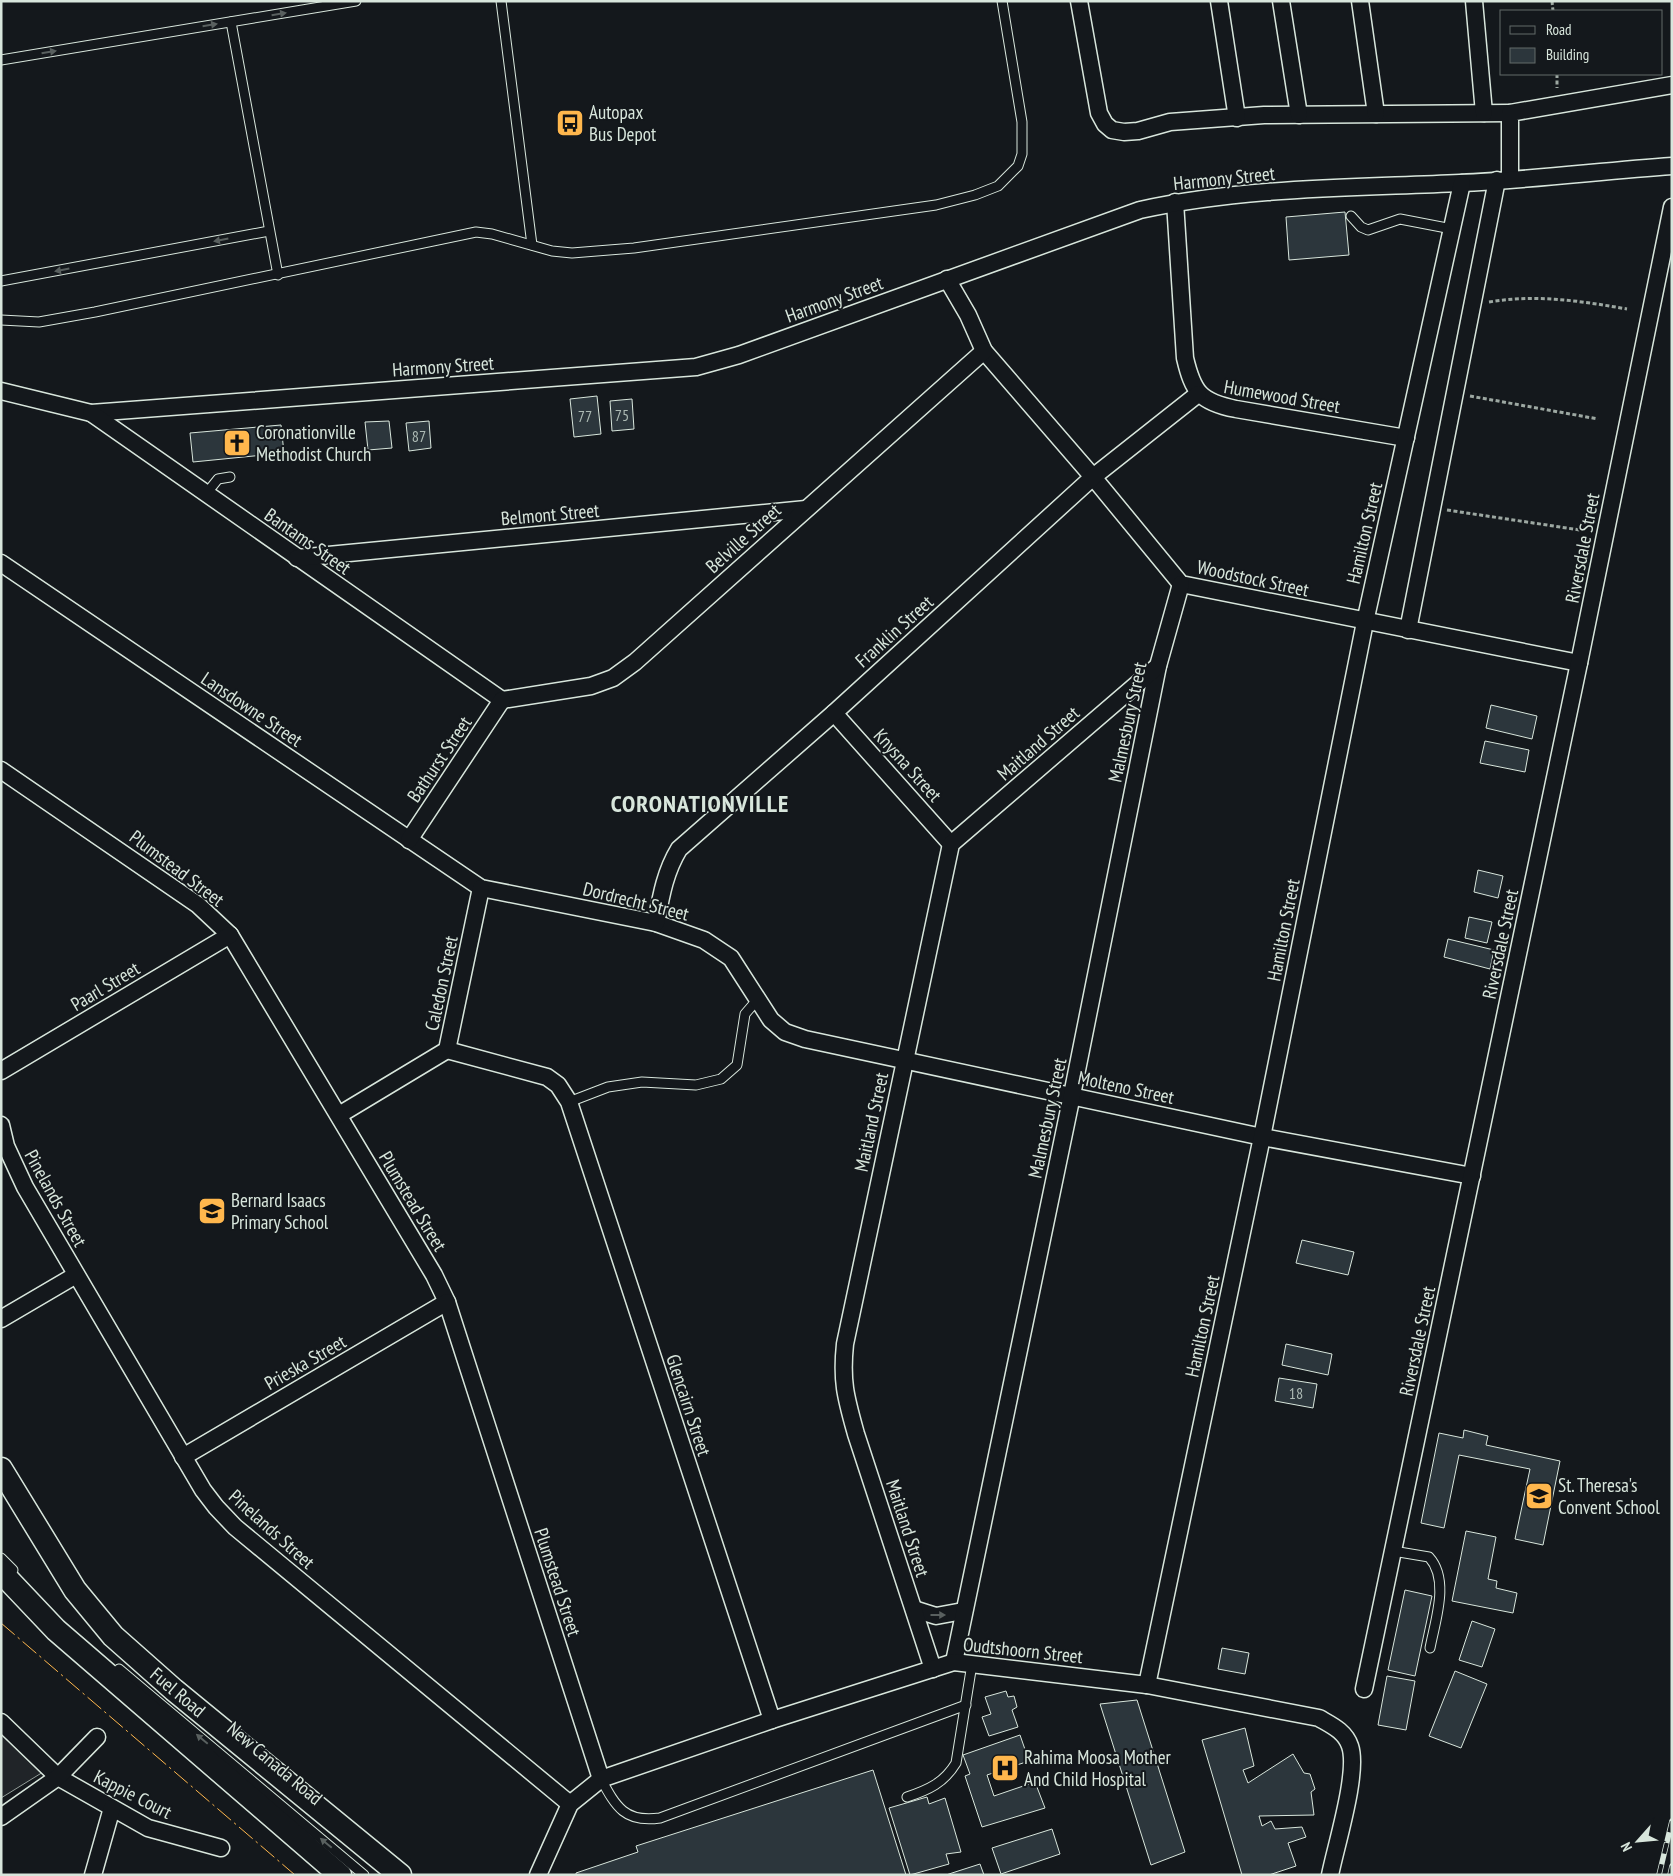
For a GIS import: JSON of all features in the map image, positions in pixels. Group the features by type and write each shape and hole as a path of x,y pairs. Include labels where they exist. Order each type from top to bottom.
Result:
{"main road":[{"name":"Fuel Road","path":"1,1469 75,1590 114,1636 174,1690 400,1875"},
{"name":"Fuel Road","path":"1,1572 56,1630 340,1875"}],"street":[{"path":"1078,1 1099,113 1105,124 1112,130 1138,131 1170,122 1298,115 1510,113 1672,85"},
{"path":"1219,1 1237,118"},
{"path":"1282,1 1298,115"},
{"path":"1360,1 1376,114"},
{"path":"1474,1 1484,113"},
{"path":"1408,630 1472,304 1504,180 1510,113"},
{"name":"Harmony Street","path":"1,391 91,413 696,367 740,355 947,278 1140,210 1175,202 1317,188 1462,183 1672,166"},
{"name":"Hamilton Street","path":"1147,1685 1262,1138 1365,622 1462,183"},
{"name":"Humewood Street","path":"1175,202 1185,358 1190,378 1198,394 1214,404 1228,408 1406,438"},
{"name":"Riversdale Street","path":"1364,1688 1579,663 1672,207"},
{"name":"Woodstock Street","path":"947,278 968,315 984,351 1093,477 1181,584 1579,663"},
{"name":"Belville Street","path":"502,700 591,686 613,678 635,662 984,351"},
{"name":"Franklin Street","path":"656,923 662,888 670,864 679,849 834,712 1093,477 1198,394"},
{"name":"Bantams Street","path":"91,413 502,700"},
{"name":"Belmont Street","path":"297,558 806,509"},
{"name":"Lansdowne Street","path":"3,567 481,888"},
{"name":"Malmesbury Street","path":"954,1662 1072,1095 1158,666 1181,584"},
{"name":"Maitland Street","path":"933,1669 856,1434 846,1399 842,1374 845,1344 951,844 1158,666"},
{"name":"Bathurst Street","path":"409,840 502,700"},
{"name":"Knysna Street","path":"834,712 951,844"},
{"name":"Plumstead Street","path":"1,770 198,905 230,935 339,1116 434,1276 447,1302 601,1779"},
{"name":"Dordrecht Street","path":"481,888 656,923 704,940 732,958 757,1000"},
{"name":"Caledon Street","path":"339,1116 447,1050 481,888"},
{"name":"Paarl Street","path":"1,1071 230,935"},
{"name":"Molteno Street","path":"757,1000 771,1020 785,1032 805,1039 1072,1095 1262,1138 1472,1176"},
{"path":"447,1050 548,1077 558,1085 569,1102"},
{"name":"Glencairn Street","path":"569,1102 772,1720"},
{"name":"Pinelands Street","path":"1,1126 13,1164 183,1457 216,1508 235,1527 570,1804"},
{"path":"1,1319 76,1275"},
{"name":"Prieska Street","path":"183,1457 447,1302"},
{"path":"914,1609 936,1616 964,1611"},
{"name":"Oudtshoorn Street","path":"538,1875 570,1804 601,1779 772,1720 954,1662 1147,1685 1319,1718 1340,1731 1350,1746 1352,1764 1330,1875"},
{"name":"Kappie Court","path":"1,1722 58,1777 112,1808 148,1828 221,1848"},
{"path":"1,1817 58,1777 97,1737"},
{"path":"93,1875 112,1808"}],"lane":[{"path":"1,60 356,1"},
{"path":"501,1 532,245"},
{"path":"1,320 48,320 278,275 476,232 572,253 634,248 936,205 975,195 998,186 1018,166 1022,154 1023,141 1002,1"},
{"path":"231,22 278,275"},
{"path":"1351,216 1361,227 1368,230 1400,219 1452,230"},
{"path":"1,281 269,231"},
{"path":"206,494 218,479 230,477"},
{"path":"569,1102 608,1087 642,1082 696,1085 722,1079 736,1065 745,1014 757,1000"},
{"path":"1,1488 42,1555"},
{"path":"1393,1551 1428,1557 1434,1563 1438,1572 1440,1592 1430,1648"},
{"path":"1,1558 59,1619"},
{"path":"62,1588 72,1602"},
{"name":"New Canada Road","path":"103,1639 340,1838"},
{"name":"New Canada Road","path":"111,1663 364,1875"},
{"path":"907,1797 938,1784 948,1776 956,1763 972,1664"},
{"path":"601,1779 620,1810 633,1818 643,1821 660,1818 966,1705"}],"path":[{"path":"1472,304 1515,297 1568,299 1627,309"},
{"path":"1455,393 1598,418"},
{"path":"1432,509 1464,510 1580,530"}],"shaded area":[{"path":"1,1727 48,1769 1,1798"}],"building":[{"path":"1345,212 1349,255 1289,260 1286,217"},
{"path":"597,396 601,434 574,437 570,399"},
{"path":"632,399 634,429 612,431 610,401"},
{"path":"389,421 392,448 368,450 365,422"},
{"path":"429,421 431,448 409,451 406,423"},
{"name":"Coronationville Methodist Church","path":"281,425 284,453 193,462 190,433"},
{"path":"1491,705 1537,716 1532,739 1486,728"},
{"path":"1485,741 1529,750 1525,772 1480,763"},
{"path":"1478,870 1503,876 1498,898 1474,892"},
{"path":"1469,917 1492,922 1487,943 1465,938"},
{"path":"1448,939 1494,950 1490,969 1444,957"},
{"path":"1302,1240 1354,1252 1348,1275 1296,1263"},
{"path":"1286,1344 1332,1354 1328,1375 1282,1365"},
{"path":"1279,1378 1317,1384 1313,1408 1275,1401"},
{"name":"St. Theresa's Convent School","path":"1464,1430 1488,1436 1486,1445 1560,1461 1543,1545 1515,1539 1530,1469 1459,1455 1444,1528 1421,1523 1439,1433 1463,1438"},
{"path":"1466,1531 1496,1537 1488,1579 1497,1581 1496,1588 1517,1593 1513,1613 1452,1601"},
{"path":"1405,1590 1432,1596 1415,1676 1388,1670"},
{"path":"1472,1621 1495,1629 1482,1667 1459,1660"},
{"path":"1222,1648 1249,1653 1245,1674 1218,1669"},
{"path":"1455,1671 1487,1684 1461,1748 1429,1736"},
{"path":"1387,1676 1415,1681 1406,1730 1378,1725"},
{"path":"1006,1691 1008,1697 1014,1696 1017,1707 1012,1710 1018,1727 989,1736 982,1717 991,1714 985,1697"},
{"path":"1137,1700 1185,1852 1151,1865 1100,1704"},
{"path":"1245,1728 1254,1766 1243,1770 1248,1783 1293,1754 1304,1773 1310,1774 1315,1789 1311,1792 1314,1815 1259,1816 1262,1826 1271,1821 1275,1829 1302,1827 1306,1837 1288,1843 1296,1866 1269,1875 1242,1875 1202,1740"},
{"path":"1020,1735 1029,1761 987,1775 994,1796 1035,1782 1045,1808 982,1827 965,1776 970,1774 963,1755"},
{"path":"873,1770 906,1875 576,1875 576,1873 638,1852 636,1846"},
{"path":"927,1797 929,1804 945,1798 961,1852 946,1854 949,1864 910,1875 889,1808"},
{"path":"1052,1829 1060,1854 1001,1874 992,1848"},
{"path":"980,1864 984,1875 946,1875 952,1873"}],"railway":[{"path":"1659,1875 1672,1821"},
{"path":"1670,1875 1672,1866"}],"power":[{"path":"1,1623 295,1875"}],"place":[{"name":"Autopax Bus Depot","path":"570,123"},
{"name":"Coronationville Methodist Church","path":"237,443"},
{"name":"Bernard Isaacs Primary School","path":"212,1211"},
{"name":"St. Theresa's Convent School","path":"1539,1496"},
{"name":"Rahima Moosa Mother And Child Hospital","path":"1005,1768"}],"district":[{"name":"CORONATIONVILLE","path":"700,803"}]}
